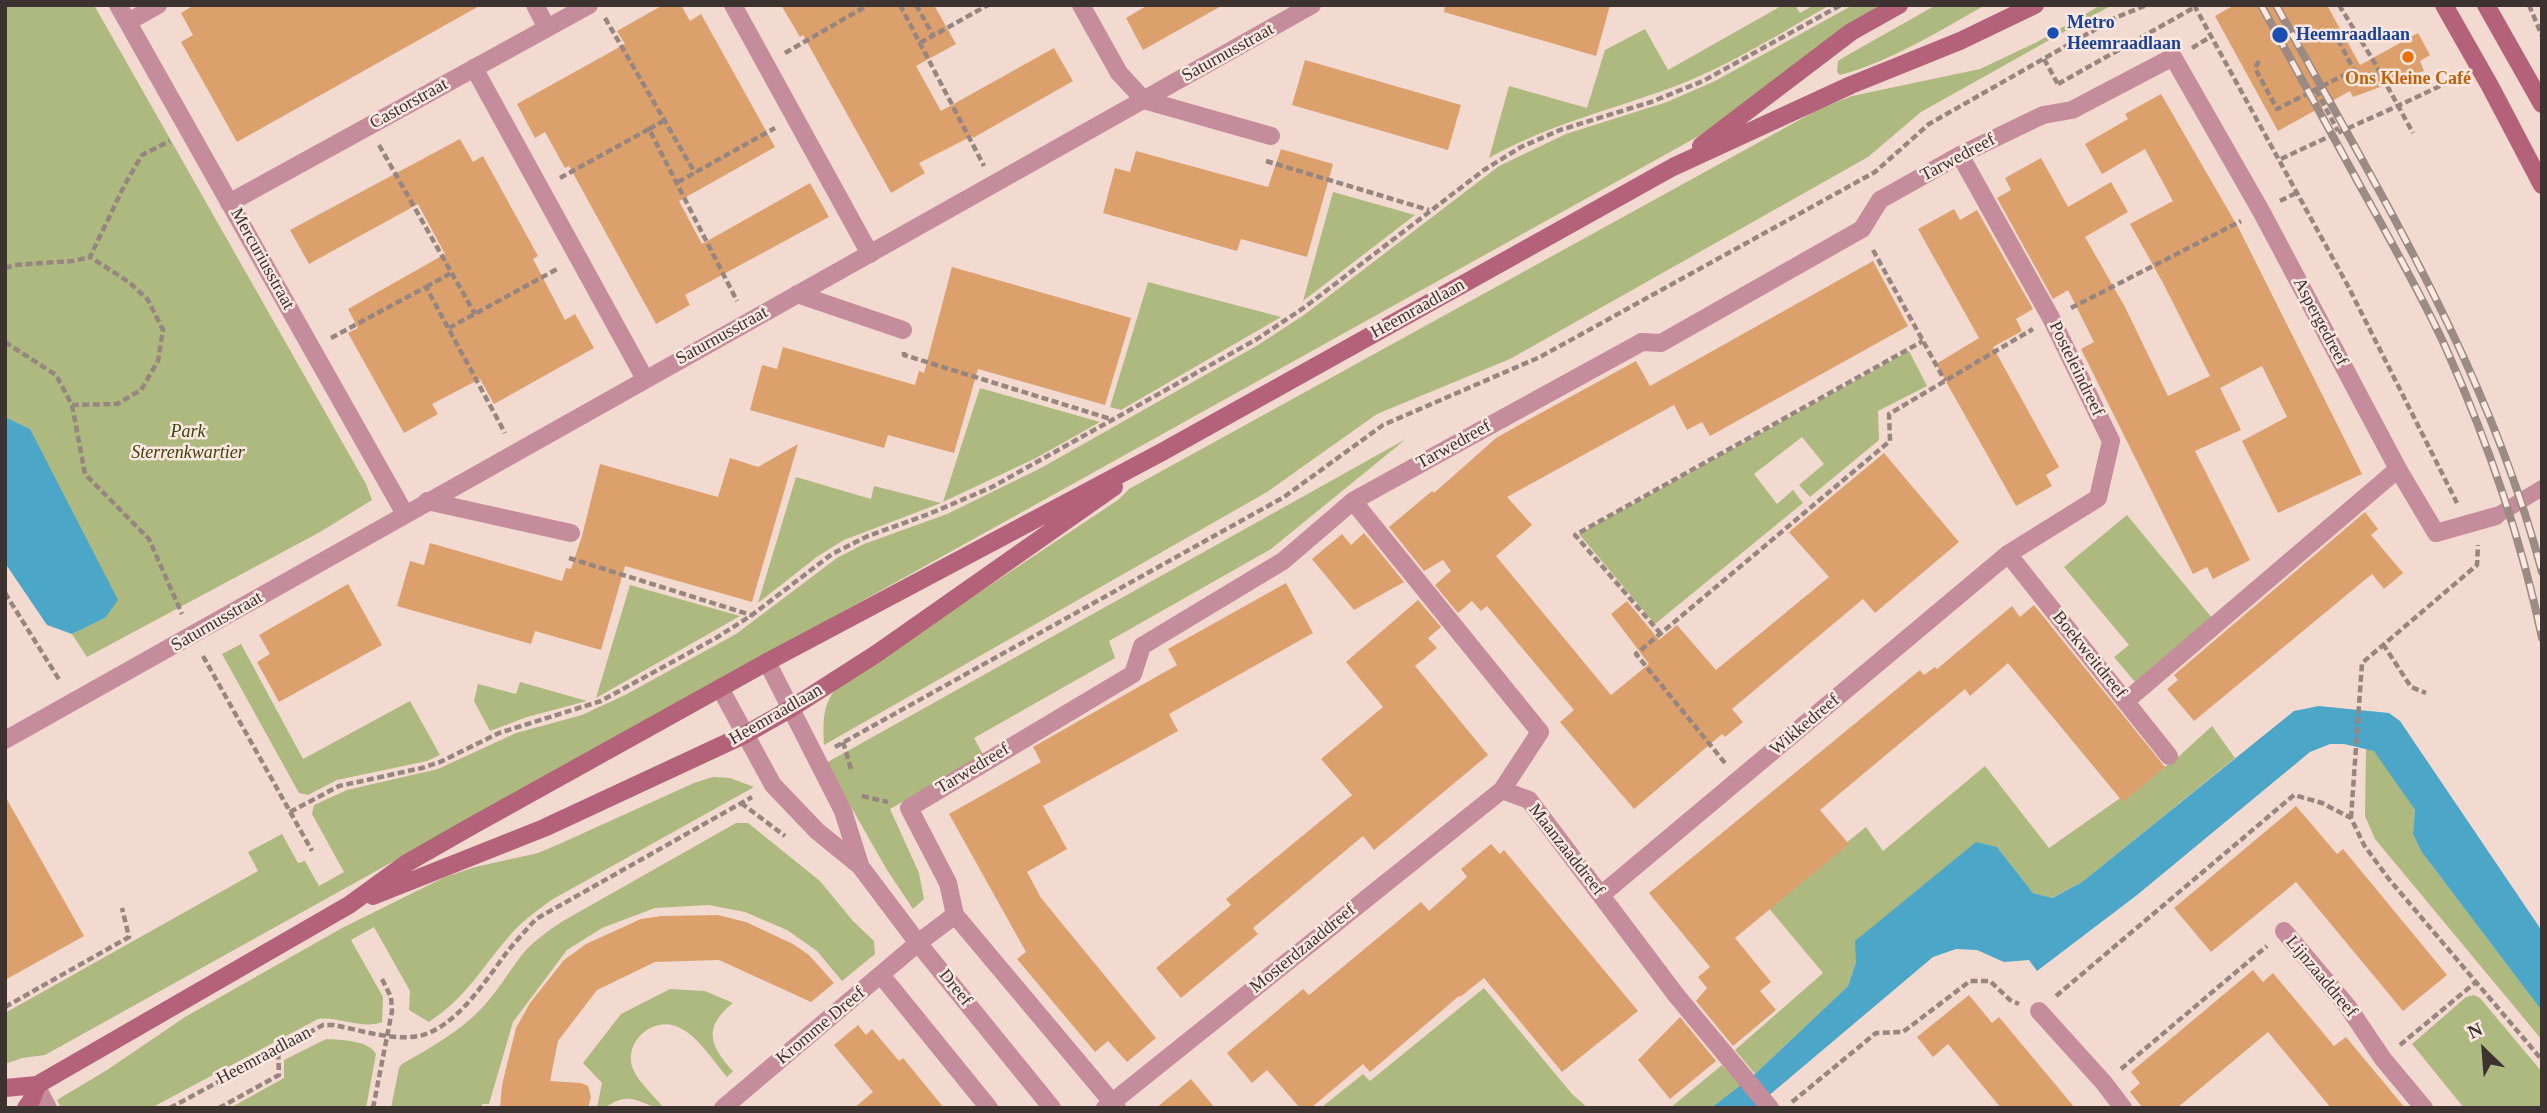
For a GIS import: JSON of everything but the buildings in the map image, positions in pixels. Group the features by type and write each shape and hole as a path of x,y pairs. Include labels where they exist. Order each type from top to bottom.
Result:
{"main road":[{"name":"Heemraadlaan","path":"1674,167 1851,32 1899,5"},
{"name":"Heemraadlaan","path":"5,1088 37,1085 349,905 407,863 767,662 1162,452 1674,167 1851,85 1960,41 2035,5"},
{"path":"2444,5 2542,184"},
{"path":"2486,5 2542,104"},
{"name":"Heemraadlaan","path":"349,905 544,828 746,734 876,654 1056,530 1162,452"},
{"path":"26,1108 37,1085"}],"street":[{"name":"Mercuriusstraat","path":"118,5 405,514"},
{"path":"128,22 158,5"},
{"path":"535,5 547,28"},
{"name":"Castorstraat","path":"229,202 589,5"},
{"path":"733,5 870,254"},
{"path":"1081,5 1119,73 1144,100"},
{"name":"Saturnusstraat","path":"5,740 1312,5"},
{"name":"Tarwedreef","path":"955,915 948,884 909,807 1133,674 1142,646 1283,561 1353,501 1642,342 1661,343 1862,229 1880,200 1960,155 2043,115 2072,110 2174,57"},
{"name":"Aspergedreef","path":"2174,57 2261,211 2398,469 2436,533 2496,516"},
{"path":"474,68 645,379"},
{"name":"Saturnusstraat","path":"1144,100 1271,136"},
{"name":"Posteleindreef","path":"1960,155 2051,318 2110,441 2098,498 2008,554"},
{"path":"797,294 903,330"},
{"path":"2126,701 2398,469"},
{"path":"427,501 571,533"},
{"path":"1353,501 1540,732 1502,790"},
{"name":"Boekweitdreef","path":"2008,554 2169,756"},
{"name":"Wikkedreef","path":"1601,895 2008,554"},
{"name":"Dreef","path":"767,662 843,811 860,866"},
{"name":"Dreef","path":"720,688 773,785 817,831 860,866 918,943 1052,1108"},
{"name":"Maanzaaddreef","path":"1502,790 1529,800 1676,995 1770,1108"},
{"name":"Mosterdzaaddreef","path":"1111,1106 1502,790"},
{"path":"918,943 955,915 1111,1106"},
{"name":"Lijnzaaddreef","path":"2284,931 2348,1007 2383,1059 2424,1108"},
{"name":"Kromme Dreef","path":"723,1108 918,943"},
{"path":"881,975 989,1108"},
{"path":"2039,1011 2123,1108"}],"lane":[{"path":"2496,516 2542,488"},
{"path":"37,1085 49,1108"}],"path":[{"path":"766,64 868,5"},
{"path":"900,5 993,185"},
{"path":"916,5 933,35"},
{"path":"920,43 988,5"},
{"path":"290,812 339,786 422,768 499,733 601,701 716,638 752,615 832,554 868,536 992,487 1257,339 1305,307 1484,170 1521,147 1560,130 1651,102 1703,81 1841,5"},
{"name":"Tarwedreef","path":"815,758 1284,497 1383,425 1540,357 1875,172 1929,124 2117,18 2147,5"},
{"path":"2058,83 2198,5"},
{"path":"2339,5 2374,60 2413,133"},
{"path":"2529,5 2542,36"},
{"path":"604,17 695,173"},
{"path":"2259,61 2255,68 2277,109 2354,70 2333,30 2321,33"},
{"path":"2044,59 2072,110"},
{"path":"2280,159 2456,78 2450,66"},
{"path":"2316,90 2338,131"},
{"path":"678,182 795,117"},
{"path":"540,188 664,120"},
{"path":"368,127 475,314"},
{"path":"649,129 748,322"},
{"path":"90,257 142,155 189,131"},
{"path":"1271,136 1265,160 1430,211"},
{"path":"1739,780 1636,654 1890,441 1889,414 2051,318 2298,192"},
{"path":"1862,229 1945,381"},
{"path":"5,268 71,262 90,257 129,282 148,300 163,330 158,361 141,390 117,404 72,405"},
{"path":"449,328 578,257"},
{"path":"312,348 451,273"},
{"path":"426,286 514,452"},
{"path":"903,330 904,355 1114,420"},
{"path":"1661,634 1575,535 1923,341"},
{"path":"5,342 56,375 72,405 85,474 149,540 192,636 312,851"},
{"path":"571,533 563,556 752,615"},
{"path":"5,593 74,702"},
{"path":"2383,644 2411,687 2426,693"},
{"path":"2361,684 2351,818 2364,845 2388,877 2542,1060"},
{"name":"Heemraadlaan","path":"170,1108 323,1025 388,1035 421,1036 441,1026 468,1003 536,919 773,785"},
{"path":"1785,1108 1876,1033 1903,1032 1970,981 1990,981 2010,1000 2039,1011 2294,795 2322,803 2351,818"},
{"path":"5,1007 129,937 122,908"},
{"name":"Lijnzaaddreef","path":"2104,1083 2284,931"},
{"path":"373,1108 392,1011 391,997 382,979"},
{"path":"2383,1059 2476,982"},
{"path":"219,1108 279,1074 278,1048"}],"green space":[{"name":"Park Sterrenkwartier","path":"5,5 94,5 366,484 372,500 320,532 87,657 72,634 105,618 30,429 5,417"},
{"path":"1783,5 1795,5 1800,13 1814,5 1830,5 1694,79 1556,127 1489,158 1509,86 1587,108 1605,50 1645,29 1668,70"},
{"path":"1853,5 1880,5 1742,112 45,1055 22,1058 5,1064 5,1013 258,871 248,852 282,834 298,863 305,861 319,886 344,872 312,814 314,805 347,790 438,769 516,733 582,715 625,695 736,634 837,558 864,544 947,514 1041,468 1258,345 1304,315 1499,166 1566,134 1667,102 1715,81"},
{"path":"1936,5 1985,5 1897,54 1840,75 1837,72 1838,61"},
{"path":"2101,5 2112,5 1921,112 1868,157 1510,359 1377,414 1267,492 824,745 826,707 837,687 1118,500 1129,489 1821,108 1852,96 1980,69 2037,42"},
{"path":"1333,192 1415,215 1303,301"},
{"path":"1148,282 1281,317 1121,410 1110,407"},
{"path":"1909,351 1927,386 1878,411 1879,440 1810,497 1799,485 1824,464 1802,437 1754,474 1777,504 1793,490 1803,503 1655,624 1579,534"},
{"path":"980,388 1100,422 1036,458 943,502"},
{"path":"1406,439 1271,549 1109,641 1115,658 974,738 984,756 890,809 919,873 924,899 913,909 887,870 826,763"},
{"path":"796,477 871,499 874,486 941,503 844,540 818,556 758,603"},
{"path":"2127,515 2212,618 2135,682 2114,657 2129,645 2064,567"},
{"path":"630,585 740,616 596,698"},
{"path":"241,644 303,759 410,701 440,755 427,761 337,780 308,795 299,793 222,654"},
{"path":"520,682 587,701 527,717 490,731 474,701 478,684 516,694"},
{"path":"2212,726 2235,758 2082,882 2051,898 2033,893 1997,847 1856,962 1848,986 1755,1074 1735,1050 1823,973 1767,906 1866,827 1883,851 1985,766 2049,848 2176,759"},
{"path":"2366,748 2382,759 2415,810 2413,834 2421,851 2542,1011 2542,1040 2375,839 2365,816"},
{"path":"713,777 730,778 754,787 553,899 516,929 454,1002 429,1022 409,1010 410,991 374,927 351,940 383,997 382,1022 359,1024 318,1019 151,1108 61,1108 57,1100 185,1017 342,928 445,877 475,867 538,853"},
{"path":"736,823 748,823 820,881 853,921 874,941 875,954 842,981 817,951 787,930 745,912 709,905 655,908 602,928 567,950 513,1022 489,1104 482,1104 482,1108 391,1108 402,1064 444,1039 473,1017 536,941 563,921"},
{"path":"1484,988 1572,1094 1588,1108 1322,1107 1363,1074 1370,1081"},
{"path":"670,989 705,991 733,1003 717,1021 713,1037 719,1053 733,1071 727,1077 689,1033 672,1025 662,1024 644,1032 637,1039 631,1058 639,1079 664,1108 629,1099 597,1108 602,1083 583,1063 621,1014"},
{"path":"2474,995 2480,998 2542,1072 2542,1108 2464,1108 2412,1044 2466,997"},
{"path":"326,1039 361,1043 376,1054 366,1108 230,1108 284,1078 284,1060"},
{"path":"1722,1065 1741,1085 1711,1108 1670,1108"}],"water":[{"path":"5,417 30,429 118,600 105,618 72,634 47,625 5,563"},
{"path":"2319,706 2389,713 2400,721 2542,931 2542,1011 2421,851 2413,834 2415,810 2374,751 2344,744 2330,744 2310,752 2137,895 2037,971 2029,960 2004,962 1977,950 1956,949 1933,957 1754,1108 1711,1108 1755,1074 1848,986 1856,962 1855,941 1976,842 1997,847 2033,893 2052,898 2082,882 2294,711"}],"railway":[{"path":"2261,5 2403,263 2445,346 2501,489 2524,563 2542,638"},
{"path":"2276,5 2390,211 2461,351 2519,496 2542,572"}],"place":[{"name":"Metro Heemraadlaan","path":"2053,33"},
{"name":"Heemraadlaan","path":"2280,35"},
{"name":"Ons Kleine Café","path":"2408,57"}]}
